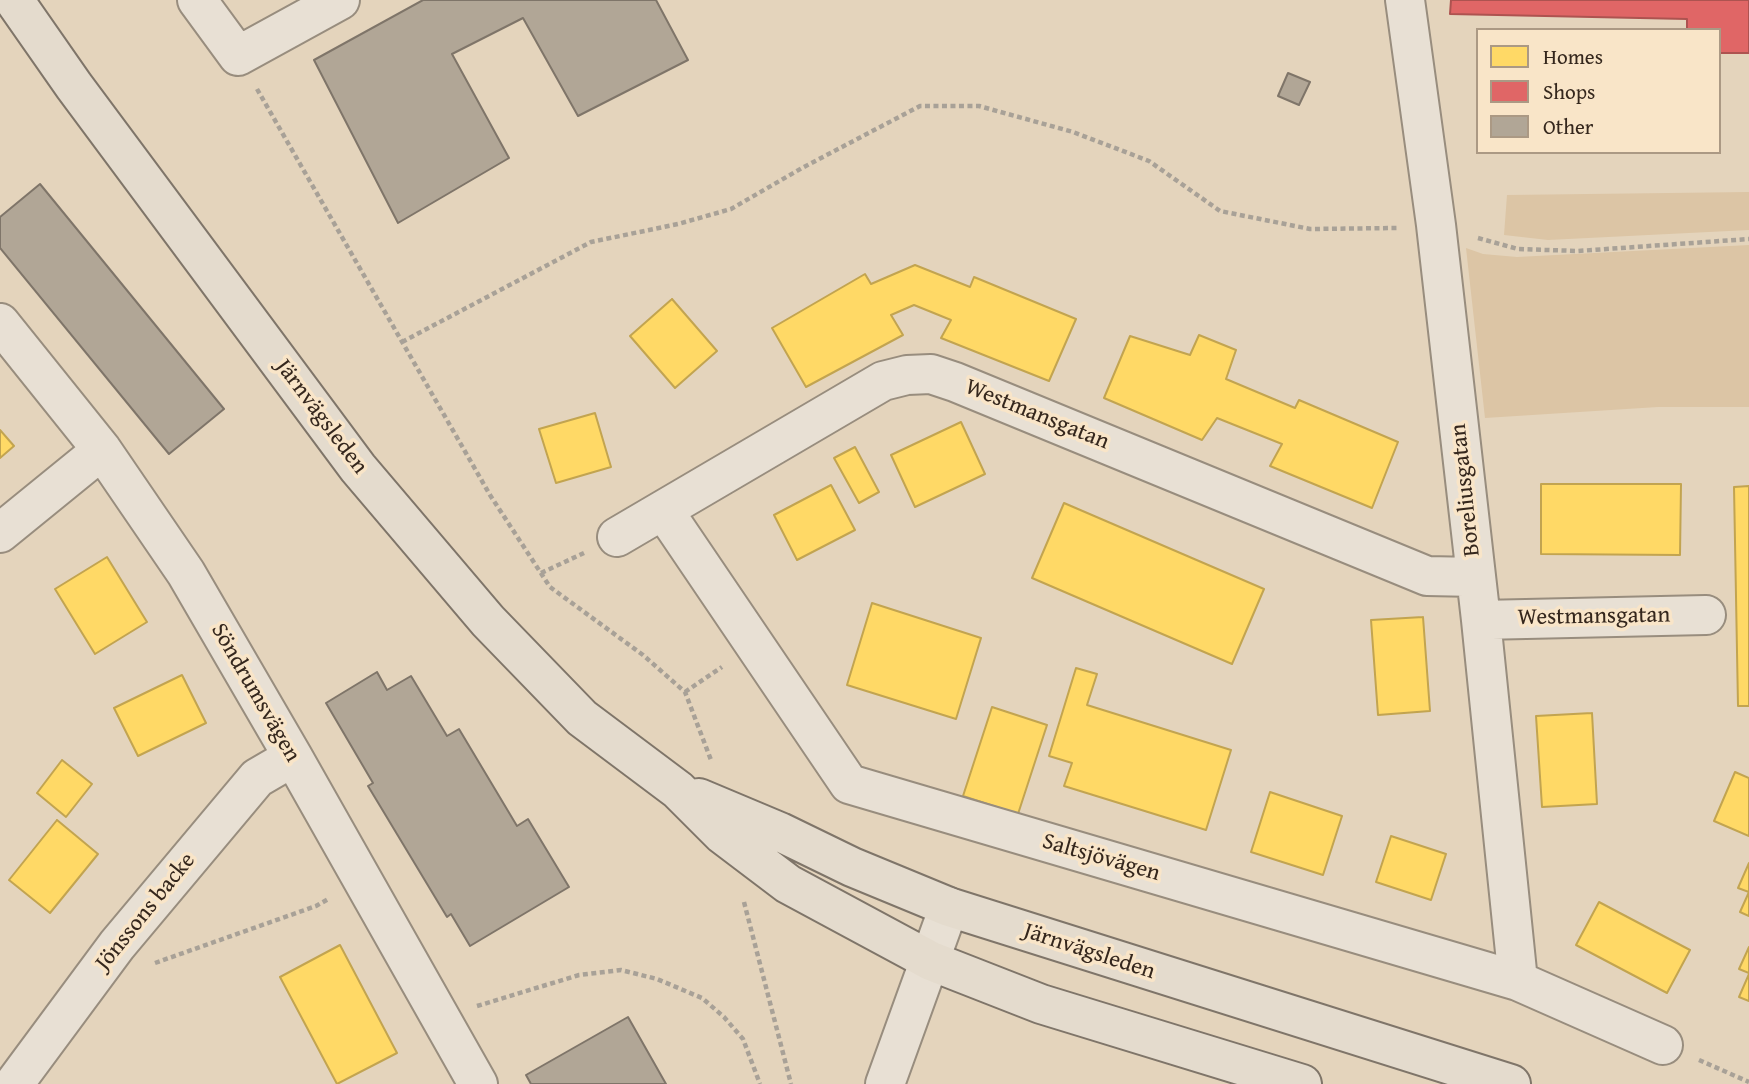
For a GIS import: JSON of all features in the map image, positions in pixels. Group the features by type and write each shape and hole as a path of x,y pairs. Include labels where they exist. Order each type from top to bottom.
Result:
{"main road":[{"name":"Järnvägsleden","path":"14,0 74,86 358,468 488,621 582,718 678,790 722,834 788,884 931,961 1041,1003 1302,1084"},
{"name":"Järnvägsleden","path":"678,790 949,907 1511,1084"}],"street":[{"path":"197,0 238,56 340,0"},
{"name":"Boreliusgatan","path":"1405,0 1436,225 1481,620 1518,981"},
{"name":"Söndrumsvägen","path":"0,323 102,450 186,573 478,1084"},
{"name":"Westmansgatan","path":"617,537 883,381 907,374 931,374 1427,576 1476,577"},
{"path":"0,533 102,450"},
{"name":"Saltsjövägen","path":"664,510 849,784 1518,981 1663,1045"},
{"name":"Westmansgatan","path":"1481,620 1706,615"},
{"name":"Jönssons backe","path":"14,1084 117,945 257,778 293,757"},
{"path":"885,1084 949,907"}],"path":[{"path":"238,56 490,495 550,587 643,655 685,692 711,760"},
{"path":"402,342 591,242 678,224 731,209 802,167 920,106 979,106 1073,132 1149,161 1220,211 1310,229 1388,229 1436,225 1518,250 1578,250 1749,239"},
{"path":"147,966 316,906 332,896"},
{"path":"744,901 791,1084"},
{"path":"442,1021 534,987 579,975 621,970 657,979 702,998 724,1017 743,1040 760,1084"},
{"path":"1663,1045 1749,1082"}],"shaded area":[{"path":"1749,192 1749,230 1548,240 1504,235 1507,195"},
{"path":"1749,245 1749,407 1658,407 1485,418 1466,248 1483,254 1517,257"}],"building: Homes":[{"path":"915,265 970,287 974,277 1076,319 1049,381 941,338 951,320 914,305 891,315 903,335 806,387 772,328 865,274 871,284"},
{"path":"672,299 717,351 675,388 630,336"},
{"path":"1199,335 1236,350 1226,379 1295,408 1299,400 1398,442 1372,508 1270,466 1282,444 1217,418 1202,440 1104,398 1130,336 1190,355"},
{"path":"595,413 611,467 556,483 539,429"},
{"path":"961,422 985,474 915,507 891,455"},
{"path":"0,430 14,446 0,458"},
{"path":"855,447 879,492 859,503 834,458"},
{"path":"1541,484 1681,484 1680,555 1541,554"},
{"path":"831,485 855,530 797,560 774,515"},
{"path":"1749,486 1749,706 1738,706 1734,487"},
{"path":"1064,503 1264,589 1232,664 1032,578"},
{"path":"107,557 147,622 95,654 55,589"},
{"path":"872,603 981,638 956,719 847,685"},
{"path":"1423,617 1430,711 1378,715 1371,620"},
{"path":"1076,668 1097,674 1087,705 1231,750 1206,830 1064,786 1072,763 1049,756"},
{"path":"182,675 206,723 138,756 114,708"},
{"path":"992,707 1047,725 1018,814 963,796"},
{"path":"1592,713 1597,804 1542,807 1536,716"},
{"path":"62,760 92,784 66,817 37,793"},
{"path":"1735,772 1749,778 1749,836 1714,821"},
{"path":"1270,792 1342,816 1323,875 1251,852"},
{"path":"57,820 98,854 50,913 9,880"},
{"path":"1391,836 1446,854 1431,900 1376,882"},
{"path":"1749,863 1749,892 1738,888"},
{"path":"1749,892 1749,916 1740,912"},
{"path":"1599,902 1690,950 1667,993 1576,945"},
{"path":"340,945 397,1053 337,1084 280,977"},
{"path":"1749,947 1749,973 1739,969"},
{"path":"1749,974 1749,1001 1739,997"}],"building: Shops":[{"path":"1451,0 1749,0 1749,53 1721,53 1721,28 1687,28 1687,19 1450,14"}],"building: Other":[{"path":"423,0 656,0 688,60 578,116 523,18 452,54 509,158 398,223 314,60"},
{"path":"1288,73 1310,82 1299,105 1278,96"},
{"path":"40,184 224,409 169,454 0,248 0,217"},
{"path":"377,672 387,690 411,676 447,736 459,729 517,826 528,819 569,887 470,946 451,914 447,917 368,786 373,783 326,703"},
{"path":"628,1017 666,1084 531,1084 526,1075"}]}
